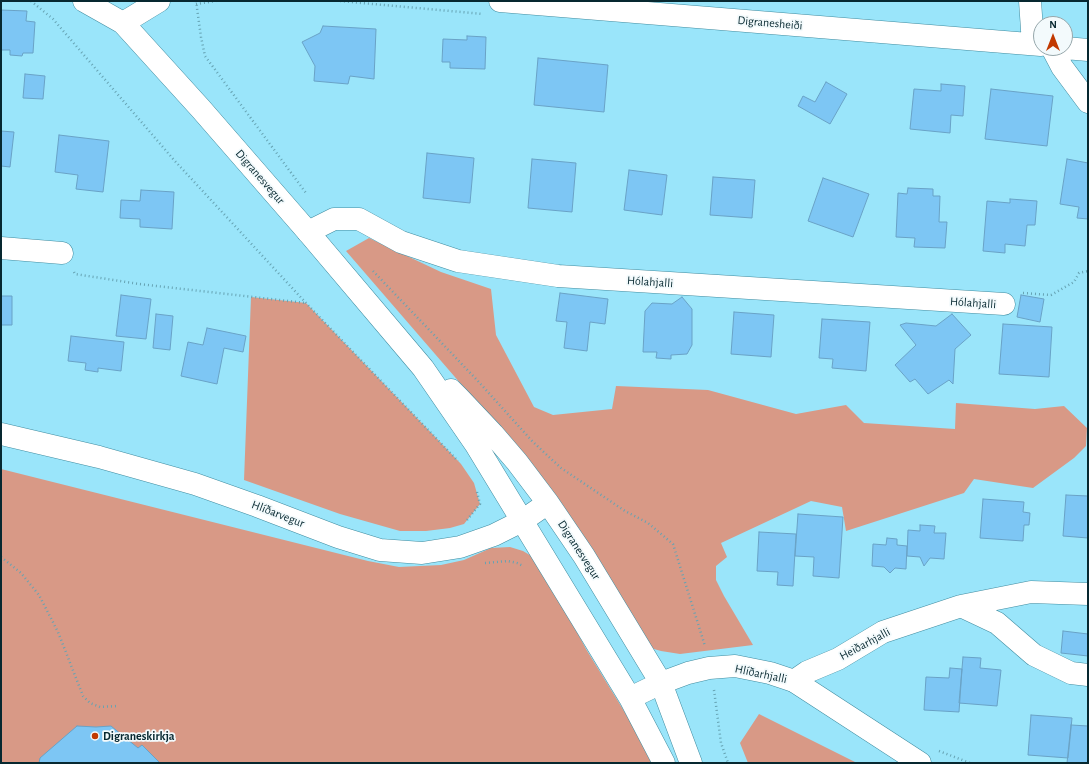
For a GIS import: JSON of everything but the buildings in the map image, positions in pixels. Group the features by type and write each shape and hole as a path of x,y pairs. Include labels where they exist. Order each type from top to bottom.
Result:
{"street":[{"name":"Digranesvegur","path":"84,1 123,23 308,232 424,368 476,445 630,698 664,763"},
{"path":"123,23 159,1"},
{"name":"Digranesheiði","path":"500,1 1033,45"},
{"path":"1030,1 1034,16"},
{"path":"1073,49 1088,50"},
{"path":"1052,56 1062,67 1088,102"},
{"name":"Hólahjalli","path":"308,232 334,219 359,219 401,242 458,261 558,276 1004,304"},
{"path":"1,248 62,253"},
{"name":"Digranesvegur","path":"424,368 459,398 518,462 584,556 661,683 691,763"},
{"name":"Hlíðarvegur","path":"1,434 99,457 195,484 338,537 380,550 422,553 460,547 494,535 522,521 548,503"},
{"name":"Heiðarhjalli","path":"794,681 806,672 838,659 883,632 961,606 1031,592 1088,594"},
{"path":"961,606 997,623 1034,655 1071,673 1088,675"},
{"name":"Hlíðarhjalli","path":"630,698 661,683 688,673 709,668 735,666 770,673 794,681 920,763"}],"path":[{"path":"31,1 53,19 174,160 306,303 461,464"},
{"path":"216,1 196,3 200,37 205,56 327,222"},
{"path":"62,253 76,274 139,284 306,303"},
{"path":"370,268 477,380 533,442 561,468 626,511 648,523 673,544 703,638 714,687 721,743 728,763"},
{"path":"1004,304 1019,293 1051,295 1074,282 1079,273 1088,271"},
{"path":"476,490 480,504 464,524 475,560 489,564 508,562 516,563 527,569"},
{"path":"1,558 21,573 39,594 58,632 83,696 90,703 100,707 118,706"}],"shaded area":[{"path":"369,238 441,272 491,289 496,335 534,407 553,415 612,409 616,386 708,390 796,414 846,405 864,423 955,429 956,403 1035,409 1064,406 1087,428 1086,446 1074,458 1033,488 974,479 964,493 846,531 842,507 811,501 721,543 727,557 716,566 716,580 753,645 680,654 654,649 647,644 467,391 346,251"},
{"path":"251,297 306,303 461,464 474,483 480,504 464,524 450,528 426,531 400,531 340,514 244,480"},
{"path":"1,469 368,561 399,567 441,565 464,560 491,548 510,547 523,551 533,557 543,568 586,649 640,737 654,763 1,763"},
{"path":"759,714 857,763 748,763 740,743"}],"place":[{"name":"Digraneskirkja","path":"95,736"}]}
